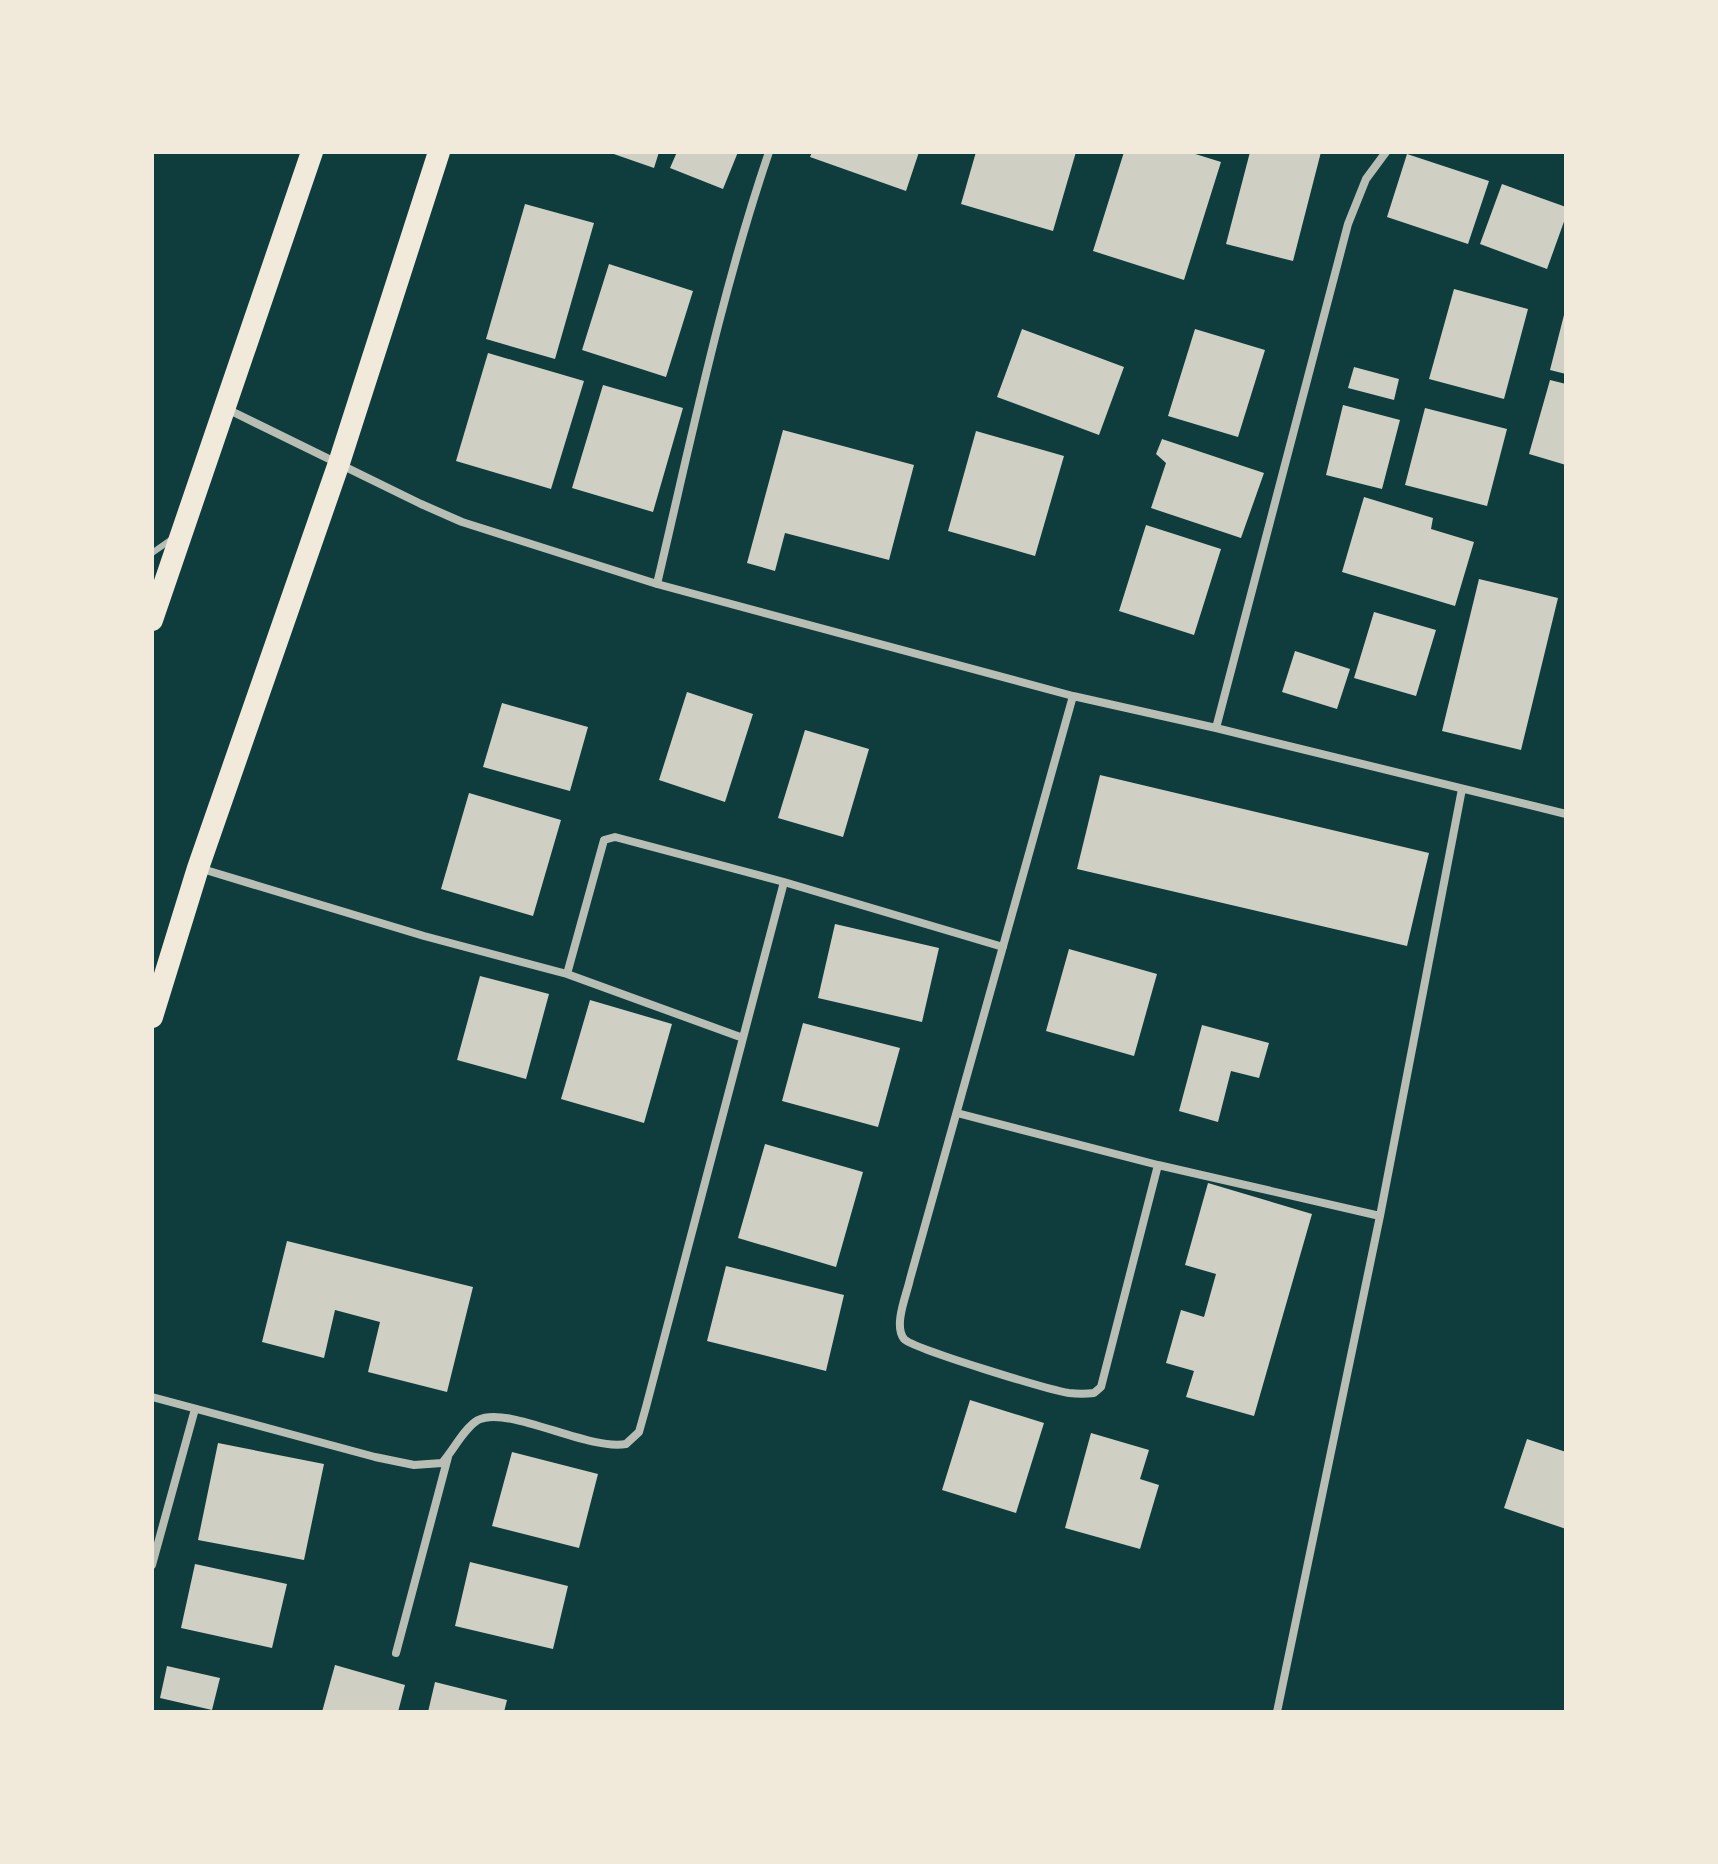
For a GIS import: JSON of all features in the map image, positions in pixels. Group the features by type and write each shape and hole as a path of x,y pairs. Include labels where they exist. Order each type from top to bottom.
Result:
{"highway":[{"path":"152,620 312,152"},
{"path":"152,1017 198,868 339,463 439,152"}],"street":[{"path":"657,584 714,344 751,205 769,152"},
{"path":"1216,728 1348,224 1366,179 1386,152"},
{"path":"224,407 462,522 657,584 1073,696 1566,814"},
{"path":"1073,696 903,1308 900,1328 903,1338 914,1345 963,1362 1068,1393 1094,1393 1101,1387 1158,1165"},
{"path":"1277,1712 1380,1216 1462,789"},
{"path":"567,974 604,840 615,837 784,882 1003,947"},
{"path":"198,868 424,936 567,974 743,1038"},
{"path":"152,1397 312,1442 414,1465 442,1463 476,1421 486,1418 512,1420 607,1445 626,1444 639,1432 784,882"},
{"path":"957,1113 1158,1165 1380,1216"},
{"path":"152,1565 195,1409"},
{"path":"396,1653 448,1456"}],"lane":[{"path":"152,553 181,532"}],"building":[{"path":"608,152 659,152 654,168"},
{"path":"677,152 738,152 723,189 670,168"},
{"path":"812,152 919,152 906,191 810,157"},
{"path":"976,152 1076,152 1053,231 961,204"},
{"path":"1124,152 1189,152 1221,162 1184,280 1093,251"},
{"path":"1250,152 1321,152 1293,261 1226,244"},
{"path":"1407,154 1489,181 1468,244 1387,217"},
{"path":"1502,184 1566,207 1566,216 1547,269 1480,244"},
{"path":"525,204 594,223 555,359 486,339"},
{"path":"609,264 693,291 666,377 582,350"},
{"path":"1454,289 1528,309 1504,399 1429,379"},
{"path":"1566,311 1566,374 1550,370"},
{"path":"1022,329 1124,367 1099,435 997,397"},
{"path":"1195,329 1265,350 1238,437 1168,416"},
{"path":"488,353 584,381 551,489 456,461"},
{"path":"1354,367 1399,379 1394,400 1348,388"},
{"path":"1550,380 1566,384 1566,465 1529,454"},
{"path":"603,385 683,408 653,512 572,488"},
{"path":"1343,405 1400,420 1382,489 1326,475"},
{"path":"1425,408 1507,429 1487,506 1405,485"},
{"path":"783,430 914,465 889,560 785,533 775,571 747,563"},
{"path":"976,431 1064,456 1035,556 948,531"},
{"path":"1162,439 1264,473 1241,538 1151,508 1166,463 1156,454"},
{"path":"1364,497 1433,518 1431,529 1474,542 1455,606 1342,572"},
{"path":"1146,525 1221,549 1194,635 1119,611"},
{"path":"1479,579 1558,598 1521,750 1442,731"},
{"path":"1374,612 1436,630 1416,696 1354,678"},
{"path":"1295,651 1350,669 1337,709 1282,692"},
{"path":"687,692 753,714 725,802 659,780"},
{"path":"502,703 588,727 570,791 483,767"},
{"path":"805,730 869,749 843,837 778,818"},
{"path":"1100,775 1429,853 1407,946 1077,869"},
{"path":"469,793 561,820 533,916 441,889"},
{"path":"835,924 939,948 922,1022 818,998"},
{"path":"1069,949 1157,974 1134,1056 1046,1031"},
{"path":"480,976 549,994 526,1079 457,1060"},
{"path":"590,1000 672,1024 644,1123 561,1099"},
{"path":"803,1023 900,1048 878,1127 782,1101"},
{"path":"1202,1025 1269,1043 1259,1078 1231,1071 1218,1122 1179,1111"},
{"path":"765,1144 863,1172 836,1267 738,1238"},
{"path":"1208,1183 1312,1214 1254,1416 1186,1397 1194,1371 1166,1363 1181,1310 1204,1317 1216,1274 1185,1265"},
{"path":"287,1241 473,1287 447,1392 368,1372 380,1322 335,1310 324,1358 262,1342"},
{"path":"726,1266 844,1295 826,1371 707,1341"},
{"path":"970,1400 1044,1423 1016,1513 942,1490"},
{"path":"1091,1433 1149,1450 1140,1479 1159,1485 1140,1549 1065,1528"},
{"path":"1527,1439 1566,1452 1566,1529 1504,1508"},
{"path":"218,1443 324,1464 304,1560 198,1540"},
{"path":"512,1452 598,1474 579,1548 492,1526"},
{"path":"470,1562 568,1586 553,1649 455,1626"},
{"path":"195,1564 287,1584 272,1648 181,1628"},
{"path":"335,1665 405,1685 398,1712 322,1712"},
{"path":"167,1666 220,1678 212,1710 160,1698"},
{"path":"435,1682 507,1700 504,1712 428,1712"}]}
